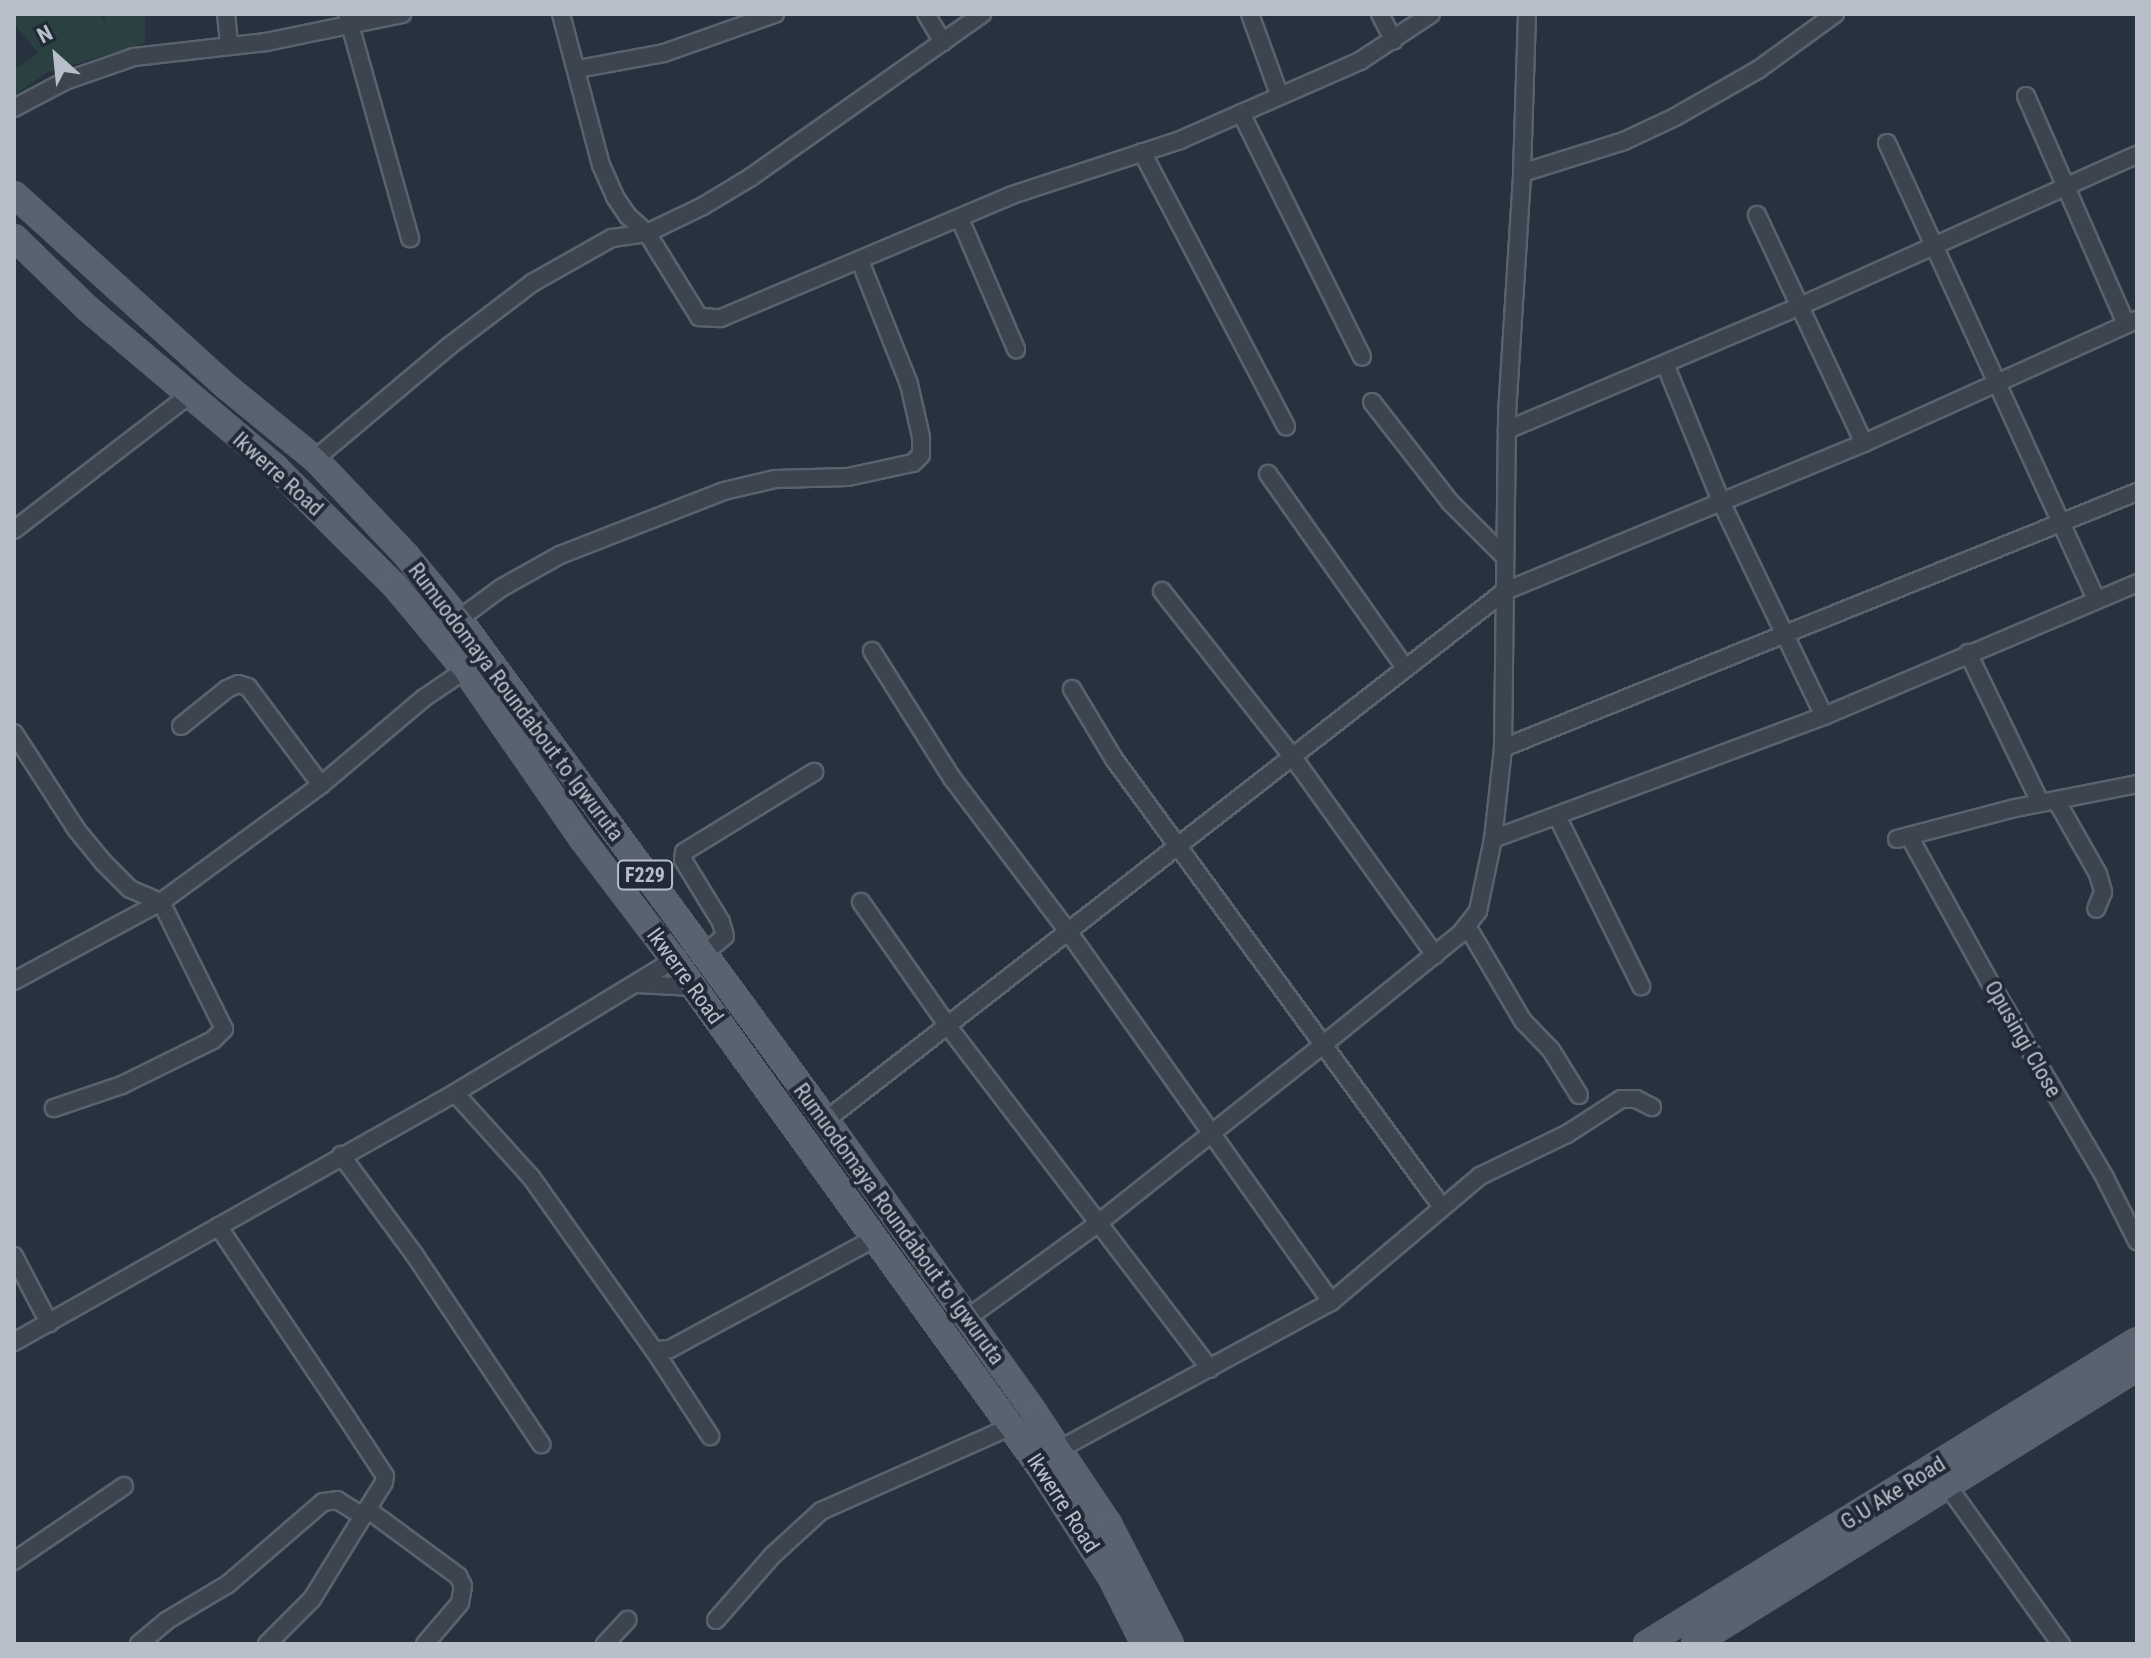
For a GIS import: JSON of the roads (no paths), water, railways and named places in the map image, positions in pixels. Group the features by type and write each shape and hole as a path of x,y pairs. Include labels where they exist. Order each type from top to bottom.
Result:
{"main road":[{"name":"Rumuodomaya Roundabout to Igwuruta","path":"14,194 227,387 315,459 406,555 459,619 826,1120 1060,1449 1133,1566 1171,1644"},
{"name":"Ikwerre Road","path":"14,237 87,308 276,468 394,585 465,670 582,839 694,987 1012,1426 1096,1553 1144,1644"},
{"path":"87,308 106,279"},
{"path":"674,960 708,977 799,1103 815,1118 826,1120"},
{"name":"G.U Ake Road","path":"1646,1644 2137,1340"},
{"path":"1694,1644 2137,1368"}],"street":[{"path":"226,14 229,45"},
{"path":"14,108 65,81 134,57 229,45 350,20 402,14"},
{"path":"561,14 578,69 591,131 610,186 628,216 647,233 699,317 721,318 1012,195 1180,140 1360,61 1431,14"},
{"path":"578,69 664,53 775,14"},
{"path":"926,14 943,42"},
{"path":"315,459 448,347 532,283 612,238 647,233 703,206 751,177 982,14"},
{"path":"1250,14 1279,94"},
{"path":"1380,14 1394,41"},
{"path":"966,1319 1097,1224 1324,1044 1435,955 1467,926 1478,911 1493,839 1503,748 1507,430 1522,173 1527,14"},
{"path":"1522,173 1624,141 1675,117 1759,69 1835,14"},
{"path":"350,20 410,238"},
{"path":"826,1120 1404,666 1505,591 1722,504 2132,322 2066,187 2026,96"},
{"path":"1241,113 1362,357"},
{"path":"1887,143 2096,599"},
{"path":"1142,152 1286,426"},
{"path":"1507,430 1798,307 2137,155"},
{"path":"1757,215 1864,443"},
{"path":"960,219 1016,349"},
{"path":"459,619 501,588 560,555 724,491 775,479 848,477 913,463 921,455 921,437 909,384 860,261"},
{"path":"1665,364 1722,504 1824,716"},
{"path":"14,530 188,396"},
{"path":"1372,402 1450,502 1505,557"},
{"path":"1268,474 1404,666"},
{"path":"1503,748 2137,492"},
{"path":"1493,839 1824,716 2137,583"},
{"path":"1162,591 1292,756 1435,955"},
{"path":"872,651 952,778 1067,930 1331,1302"},
{"path":"1968,653 2048,801 2098,874 2103,892 2096,909"},
{"path":"14,981 161,902 321,785 424,698 465,670"},
{"path":"181,726 227,689 238,684 248,687 321,785"},
{"path":"1072,689 1114,759 1180,844 1442,1207"},
{"path":"14,733 76,829 103,862 130,889 161,902 224,1029 213,1040 122,1085 54,1108"},
{"path":"703,955 725,936 721,922 683,860 684,852 814,772"},
{"path":"2048,801 2137,784"},
{"name":"Opusingi Close","path":"2048,801 1903,838 2105,1178 2137,1241"},
{"path":"1557,816 1641,986"},
{"path":"861,902 947,1025 1210,1369"},
{"path":"1467,926 1523,1021 1551,1050 1579,1095"},
{"path":"14,1342 455,1093 674,960"},
{"path":"636,984 694,987"},
{"path":"455,1093 531,1177 654,1350 710,1436"},
{"path":"1060,1449 1331,1302 1480,1176 1567,1134 1621,1099 1636,1099 1652,1107"},
{"path":"341,1155 414,1254 541,1444"},
{"path":"218,1226 385,1476 312,1599 267,1644"},
{"path":"654,1350 670,1349 875,1238"},
{"path":"14,1256 49,1323"},
{"path":"716,1620 773,1555 821,1511 1012,1426"},
{"path":"1947,1485 2061,1644"},
{"path":"14,1561 124,1486"},
{"path":"139,1644 166,1621 228,1584 323,1502 337,1500 365,1513 458,1576 463,1586 460,1603 425,1644"},
{"path":"605,1644 627,1620"}]}
